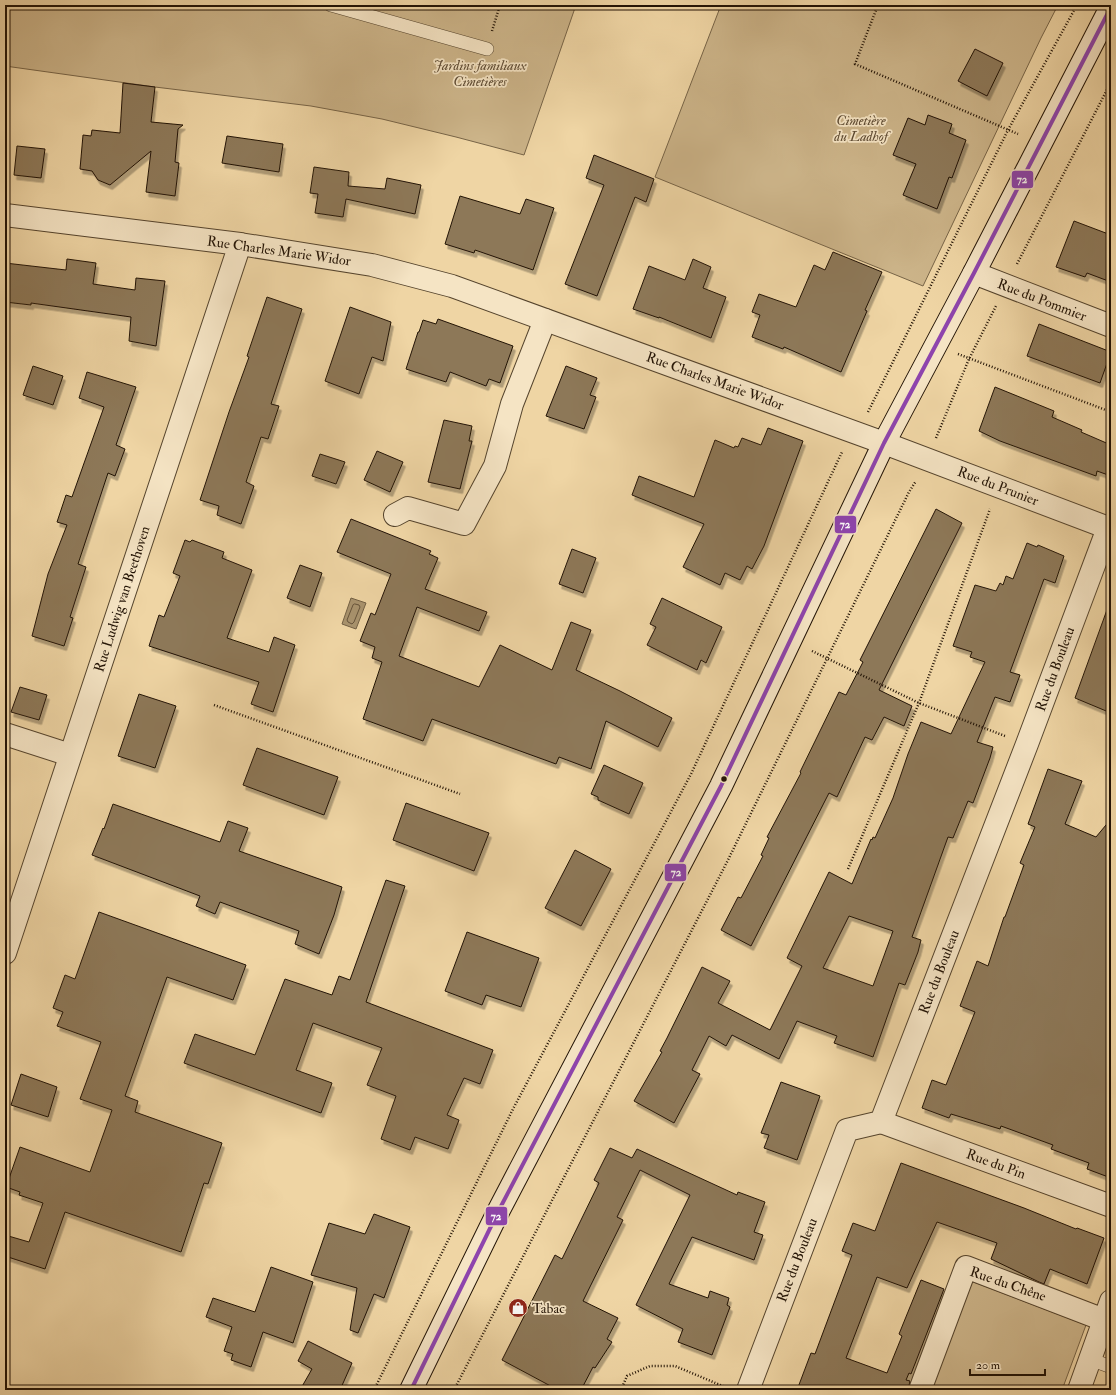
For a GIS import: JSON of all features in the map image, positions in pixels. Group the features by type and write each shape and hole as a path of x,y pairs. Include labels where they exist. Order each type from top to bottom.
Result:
{"street":[{"path":"411,1390 499,1210 721,786 884,443 974,273 1111,6"},
{"name":"Rue Charles Marie Widor","path":"5,215 240,244 372,265 452,286 884,443"},
{"name":"Rue Ludwig van Beethoven","path":"5,953 240,244"},
{"name":"Rue du Pommier","path":"974,273 1111,326"},
{"path":"395,516 408,508 464,524 495,466 512,404 546,320"},
{"name":"Rue du Prunier","path":"884,443 1109,529"},
{"name":"Rue du Bouleau","path":"748,1390 847,1130 881,1122 1109,529"},
{"path":"5,734 70,755"},
{"name":"Rue du Pin","path":"881,1122 1111,1206"},
{"name":"Rue du Chêne","path":"920,1390 966,1267 1108,1310 1079,1390"}],"lane":[{"path":"330,5 487,49"},
{"path":"1090,1359 1111,1367"}],"path":[{"path":"487,49 500,5"},
{"path":"878,5 855,64 1041,144"},
{"path":"374,1390 513,1109 691,774 838,462 850,430 870,410 1008,130 1077,5"},
{"path":"454,1390 726,864 909,492 931,460 937,434 969,358 1111,82"},
{"path":"935,346 1111,412"},
{"path":"848,869 919,703 998,486"},
{"path":"790,640 919,703 1027,744"},
{"path":"214,704 460,794"},
{"path":"621,1390 628,1376 650,1366 675,1366 726,1387"}],"green space":[{"name":"Jardins familiaux Cimetières","path":"5,5 576,5 524,155 382,119 311,106 155,87 5,66"},
{"name":"Cimetière du Ladhof","path":"721,5 1058,5 923,286 655,177"},
{"path":"971,1281 1086,1325 1062,1390 930,1390"}],"water":[{"path":"351,598 366,603 356,629 342,624"}],"building":[{"path":"975,49 1003,63 987,96 958,81"},
{"path":"123,83 155,87 151,122 183,125 178,129 175,162 179,163 175,196 146,192 151,151 110,185 98,180 92,171 80,169 83,135 91,136 92,130 120,133"},
{"path":"928,115 952,124 949,133 966,140 952,178 949,177 937,209 903,195 916,164 893,155 908,118 925,125"},
{"path":"227,136 283,144 279,172 222,163"},
{"path":"17,146 45,149 41,178 14,175"},
{"path":"594,155 654,179 646,202 635,197 597,296 565,284 604,185 586,178"},
{"path":"314,167 349,172 348,186 385,189 387,178 421,185 415,214 346,199 343,217 315,213 318,194 310,193"},
{"path":"460,196 520,214 526,199 554,208 533,270 475,250 474,253 445,244"},
{"path":"1074,221 1111,235 1111,282 1087,273 1085,277 1056,267"},
{"path":"833,252 882,272 865,310 867,311 841,372 784,347 783,349 752,337 760,315 752,312 759,294 796,307 814,265 825,270"},
{"path":"67,259 96,263 93,284 135,290 136,278 165,281 156,346 129,341 131,317 31,303 31,305 5,302 5,263 66,270"},
{"path":"693,259 711,267 703,288 726,297 711,338 659,317 633,309 649,266 685,280"},
{"path":"267,297 302,309 271,404 279,406 268,439 261,437 246,482 254,486 241,524 217,515 219,506 200,500 249,357 247,356"},
{"path":"350,307 391,322 383,361 372,357 359,394 325,381"},
{"path":"438,319 513,346 500,383 489,379 486,386 450,372 446,382 406,369 423,320 436,324"},
{"path":"1039,324 1111,352 1100,383 1027,356"},
{"path":"33,366 63,376 53,405 23,395"},
{"path":"566,366 597,378 590,395 596,397 584,429 546,416"},
{"path":"87,372 136,387 116,445 125,449 115,476 108,473 78,564 86,567 70,617 73,618 64,646 32,636 48,574 67,525 57,522 66,495 72,497 104,407 79,398"},
{"path":"995,387 1054,411 1052,417 1111,445 1111,476 1097,471 1096,476 1000,441 979,431"},
{"path":"444,420 472,426 469,441 472,441 460,489 428,482"},
{"path":"768,428 803,441 764,546 752,569 747,566 740,580 725,573 720,585 683,567 704,524 632,495 639,476 694,497 715,440 734,448 735,446 738,447 742,438 761,445"},
{"path":"377,451 403,462 390,492 364,480"},
{"path":"320,454 345,462 336,484 312,476"},
{"path":"936,509 962,523 879,690 912,706 904,726 884,717 872,740 865,737 837,797 829,793 751,946 721,930 738,897 741,898 763,856 761,855 769,838 767,837 801,773 800,772 839,692 846,695 863,662 860,660"},
{"path":"351,519 431,551 429,554 438,558 425,589 487,612 479,631 417,607 399,656 479,687 500,645 552,670 571,622 591,630 576,670 672,718 658,747 606,721 591,769 559,757 556,764 432,719 423,741 363,719 382,662 372,658 375,647 360,641 371,613 375,615 391,574 337,552"},
{"path":"185,540 190,542 192,540 224,552 222,558 252,570 227,638 269,652 274,637 295,645 273,712 251,704 259,682 149,646 159,615 164,617 180,576 173,573"},
{"path":"1027,543 1037,547 1038,545 1064,556 1055,583 1044,579 1010,672 1020,675 1010,702 995,697 977,742 993,747 990,758 973,803 968,801 953,838 948,837 912,937 921,940 918,952 905,985 899,983 873,1057 834,1043 837,1036 797,1021 779,1059 732,1035 726,1046 709,1036 692,1070 700,1074 674,1123 634,1101 662,1052 660,1051 702,967 730,981 718,1003 770,1030 802,966 787,958 829,872 852,884 871,839 872,840 873,837 875,838 893,798 921,722 951,734 985,662 970,657 972,652 953,646 975,585 996,591 1000,583 1003,585 1006,576 1013,579","holes":["849,916 893,931 873,986 823,968"]},
{"path":"572,549 596,558 583,593 559,584"},
{"path":"300,565 322,573 310,607 287,598"},
{"path":"662,598 722,627 706,663 701,660 697,670 647,645 656,627 650,624"},
{"path":"1108,607 1111,607 1111,713 1075,698"},
{"path":"20,687 47,695 39,720 11,712"},
{"path":"139,694 176,706 155,768 118,756"},
{"path":"257,748 338,777 324,815 243,785"},
{"path":"604,765 643,783 629,814 598,800 598,797 591,794"},
{"path":"1048,769 1082,781 1065,824 1096,837 1111,819 1111,1178 1087,1169 1089,1163 1051,1149 1053,1145 1001,1126 1000,1129 951,1114 949,1118 922,1108 932,1080 946,1085 975,1012 960,1006 977,961 988,966 1004,917 1024,865 1020,863 1035,827 1028,824"},
{"path":"406,803 489,833 474,871 393,840"},
{"path":"113,804 220,842 228,821 248,828 239,851 342,887 334,915 319,954 295,944 299,931 220,902 215,914 196,906 200,896 92,855"},
{"path":"575,850 611,869 581,926 545,908"},
{"path":"386,880 405,886 366,1002 493,1050 480,1084 464,1078 447,1115 459,1120 448,1149 415,1137 410,1150 381,1139 396,1096 367,1085 382,1048 313,1023 296,1070 332,1083 321,1113 184,1063 195,1034 255,1055 285,979 332,995 339,976 350,980"},
{"path":"99,912 246,965 233,1000 167,977 125,1096 138,1101 135,1112 222,1143 208,1184 204,1183 181,1252 65,1212 45,1269 5,1256 5,1235 29,1242 43,1203 19,1195 20,1192 6,1187 20,1147 90,1172 112,1110 80,1099 101,1042 57,1026 63,1012 53,1008 65,975 75,979"},
{"path":"467,932 539,958 521,1007 486,995 482,1005 445,991"},
{"path":"21,1074 57,1087 48,1117 11,1105"},
{"path":"781,1082 820,1096 797,1160 764,1148 769,1135 761,1133"},
{"path":"610,1148 632,1158 637,1149 737,1195 738,1192 765,1202 754,1232 763,1235 754,1260 692,1237 669,1284 708,1298 710,1291 729,1298 727,1305 730,1307 712,1355 678,1342 683,1329 636,1305 690,1195 640,1170 617,1217 623,1220 583,1301 618,1318 607,1339 612,1342 595,1368 593,1367 581,1390 558,1390 502,1360 555,1255 562,1259 599,1183 594,1180"},
{"path":"901,1163 1024,1208 1076,1229 1077,1228 1104,1238 1087,1284 1050,1269 1044,1284 1039,1282 991,1259 997,1243 937,1222 907,1288 877,1277 846,1358 887,1373 902,1336 899,1334 921,1280 944,1289 911,1374 909,1373 906,1380 910,1381 908,1390 797,1390 811,1353 815,1354 852,1255 842,1251 853,1223 875,1231"},
{"path":"374,1214 410,1227 384,1298 374,1294 358,1333 350,1330 357,1288 311,1275 329,1223 365,1234"},
{"path":"271,1267 313,1282 293,1343 263,1332 251,1367 231,1360 233,1354 224,1351 232,1327 206,1317 213,1298 255,1312"},
{"path":"308,1341 352,1363 340,1390 300,1390 312,1369 298,1361"}],"transit line":[{"name":"72","path":"411,1390 499,1210 721,786 884,443 974,273 1111,7"}],"place":[{"name":"Tabac","path":"518,1308"}]}
